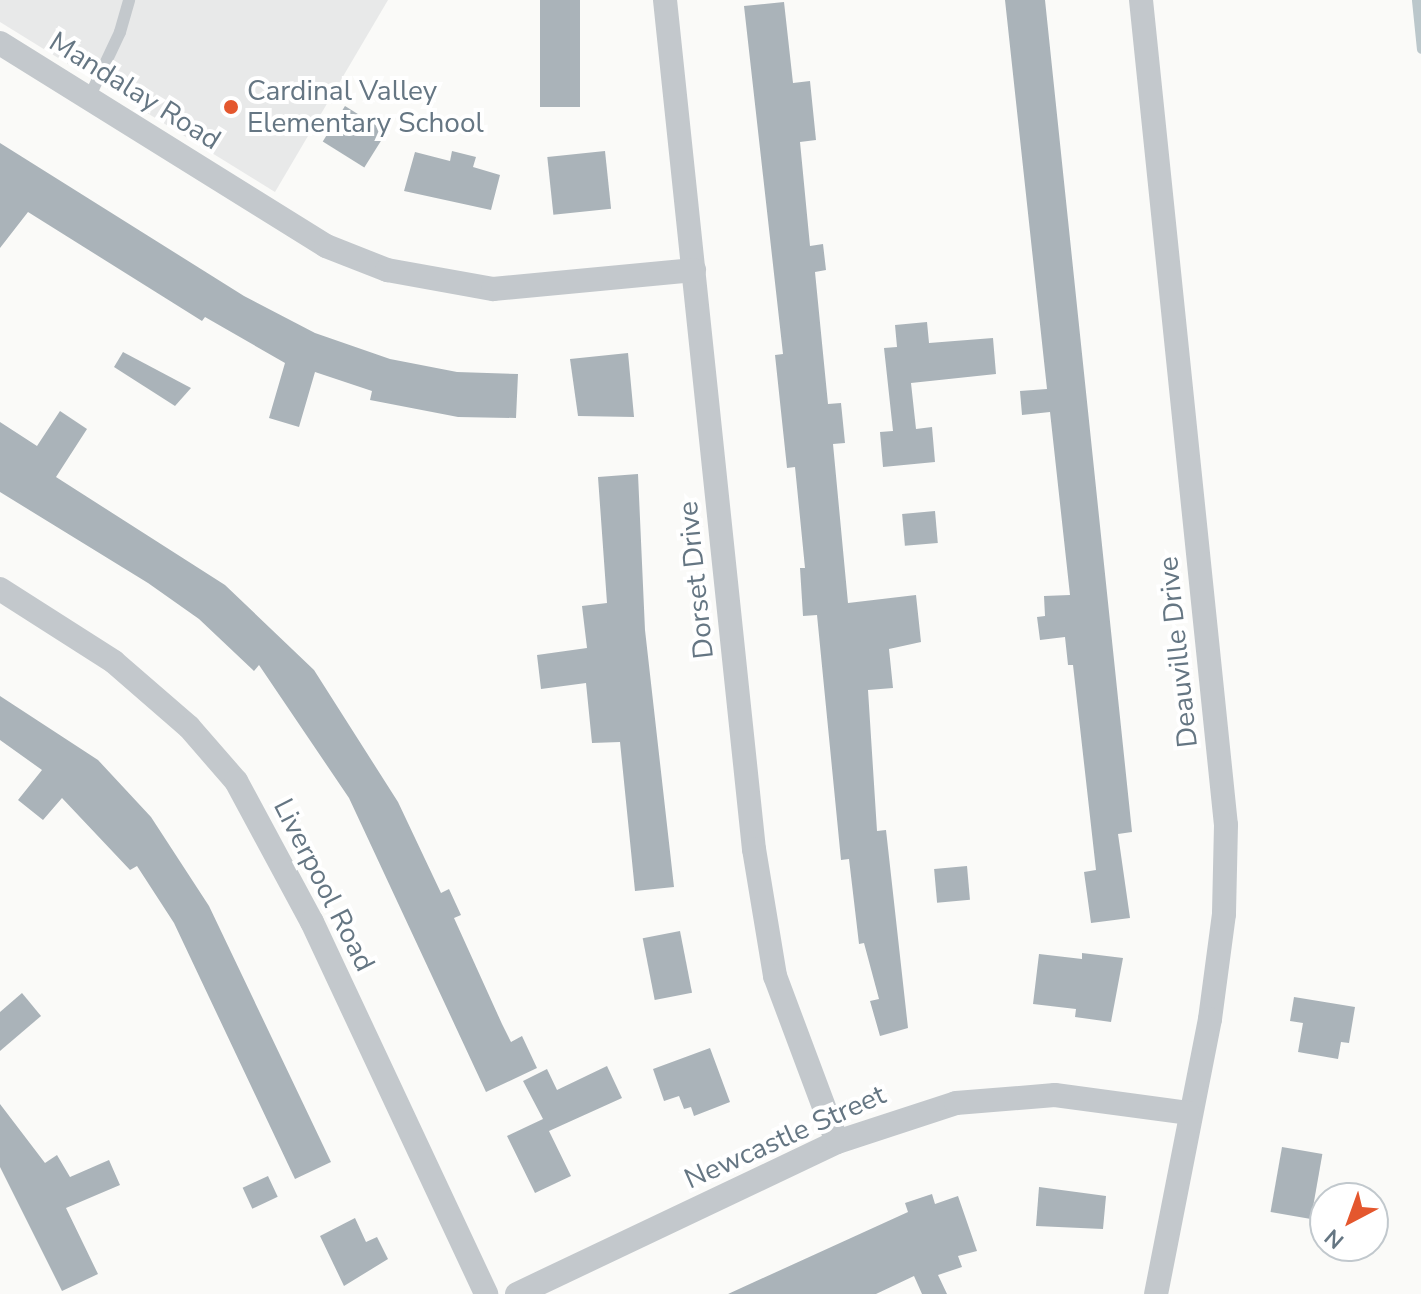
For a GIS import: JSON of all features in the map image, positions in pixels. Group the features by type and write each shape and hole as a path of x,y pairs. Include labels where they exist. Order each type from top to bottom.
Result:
{"street":[{"name":"Dorset Drive","path":"665,0 754,849 775,976 837,1142"},
{"name":"Deauville Drive","path":"1141,0 1226,825 1220,944 1210,1019 1188,1113 1156,1294"},
{"name":"Mandalay Road","path":"0,43 326,246 387,270 493,289 694,270"},
{"name":"Liverpool Road","path":"0,589 114,662 189,727 236,781 299,895 486,1294"},
{"name":"Newcastle Street","path":"517,1294 837,1142 956,1103 1006,1096 1109,1099 1188,1113"}],"lane":[{"path":"89,98 120,32 129,0"}],"shaded area":[{"name":"Cardinal Valley Elementary School","path":"0,0 388,0 275,192 0,22"}],"building":[{"path":"540,0 580,0 580,107 540,107"},
{"path":"1005,0 1045,0 1132,832 1118,834 1130,918 1091,923 1084,872 1096,870 1073,665 1068,665 1065,637 1040,640 1037,617 1045,616 1044,596 1070,595 1050,412 1022,415 1020,391 1047,389"},
{"path":"784,2 793,83 810,81 816,140 800,142 810,246 823,244 826,270 815,272 828,404 841,403 845,443 833,444 848,603 916,595 921,642 889,649 893,688 868,690 877,831 886,830 908,1028 880,1036 870,1001 879,999 864,943 859,944 849,859 841,860 817,615 803,616 800,568 805,568 795,467 787,468 775,355 783,354 744,6"},
{"path":"345,106 387,132 364,168 323,142"},
{"path":"0,143 244,296 315,333 390,359 457,372 518,374 516,418 458,417 370,400 372,391 315,372 299,427 269,418 285,363 205,317 202,321 28,212 0,248"},
{"path":"452,151 476,157 473,167 500,175 491,210 404,191 415,152 450,161"},
{"path":"605,151 611,209 553,215 547,157"},
{"path":"927,322 929,343 993,338 996,374 911,383 916,429 932,427 935,462 883,467 880,432 893,431 884,348 897,347 895,325"},
{"path":"123,352 191,388 175,406 114,367"},
{"path":"628,353 634,417 578,416 570,359"},
{"path":"60,411 87,429 56,477 225,585 314,670 398,802 441,893 449,889 461,915 454,918 502,1024 511,1042 522,1036 537,1068 486,1092 349,798 259,665 254,671 199,619 148,583 0,492 0,422 37,446"},
{"path":"638,474 645,630 674,887 635,891 620,742 592,743 586,683 541,689 537,655 587,648 582,606 607,603 598,477"},
{"path":"935,511 938,543 905,546 902,514"},
{"path":"0,696 98,760 151,817 209,906 331,1162 295,1179 174,923 137,866 130,870 62,798 43,820 18,800 42,770 0,740"},
{"path":"967,866 970,900 937,903 934,869"},
{"path":"680,931 692,993 655,1000 643,938"},
{"path":"1082,953 1123,958 1111,1022 1075,1017 1076,1009 1033,1004 1039,954 1082,959"},
{"path":"22,993 41,1016 0,1051 0,1012"},
{"path":"1294,997 1355,1007 1349,1043 1341,1042 1338,1059 1298,1052 1303,1023 1290,1021"},
{"path":"710,1048 730,1102 694,1116 691,1107 684,1109 679,1096 664,1101 653,1069"},
{"path":"607,1066 622,1098 549,1131 571,1176 535,1193 507,1136 543,1119 523,1081 547,1069 557,1090"},
{"path":"0,1104 45,1163 57,1155 70,1177 109,1160 120,1185 66,1208 98,1274 62,1291 0,1167"},
{"path":"1282,1147 1322,1154 1317,1182 1309,1182 1309,1219 1271,1212"},
{"path":"268,1176 278,1197 252,1209 243,1188"},
{"path":"1039,1187 1106,1196 1103,1229 1036,1226"},
{"path":"932,1194 935,1204 958,1196 977,1251 958,1256 962,1267 938,1275 947,1294 922,1294 914,1276 876,1294 728,1294 908,1212 905,1203"},
{"path":"355,1218 366,1242 377,1237 388,1259 344,1286 320,1236"}],"waterway":[{"path":"1416,0 1421,49"}],"place":[{"name":"Cardinal Valley Elementary School","path":"231,107"}]}
